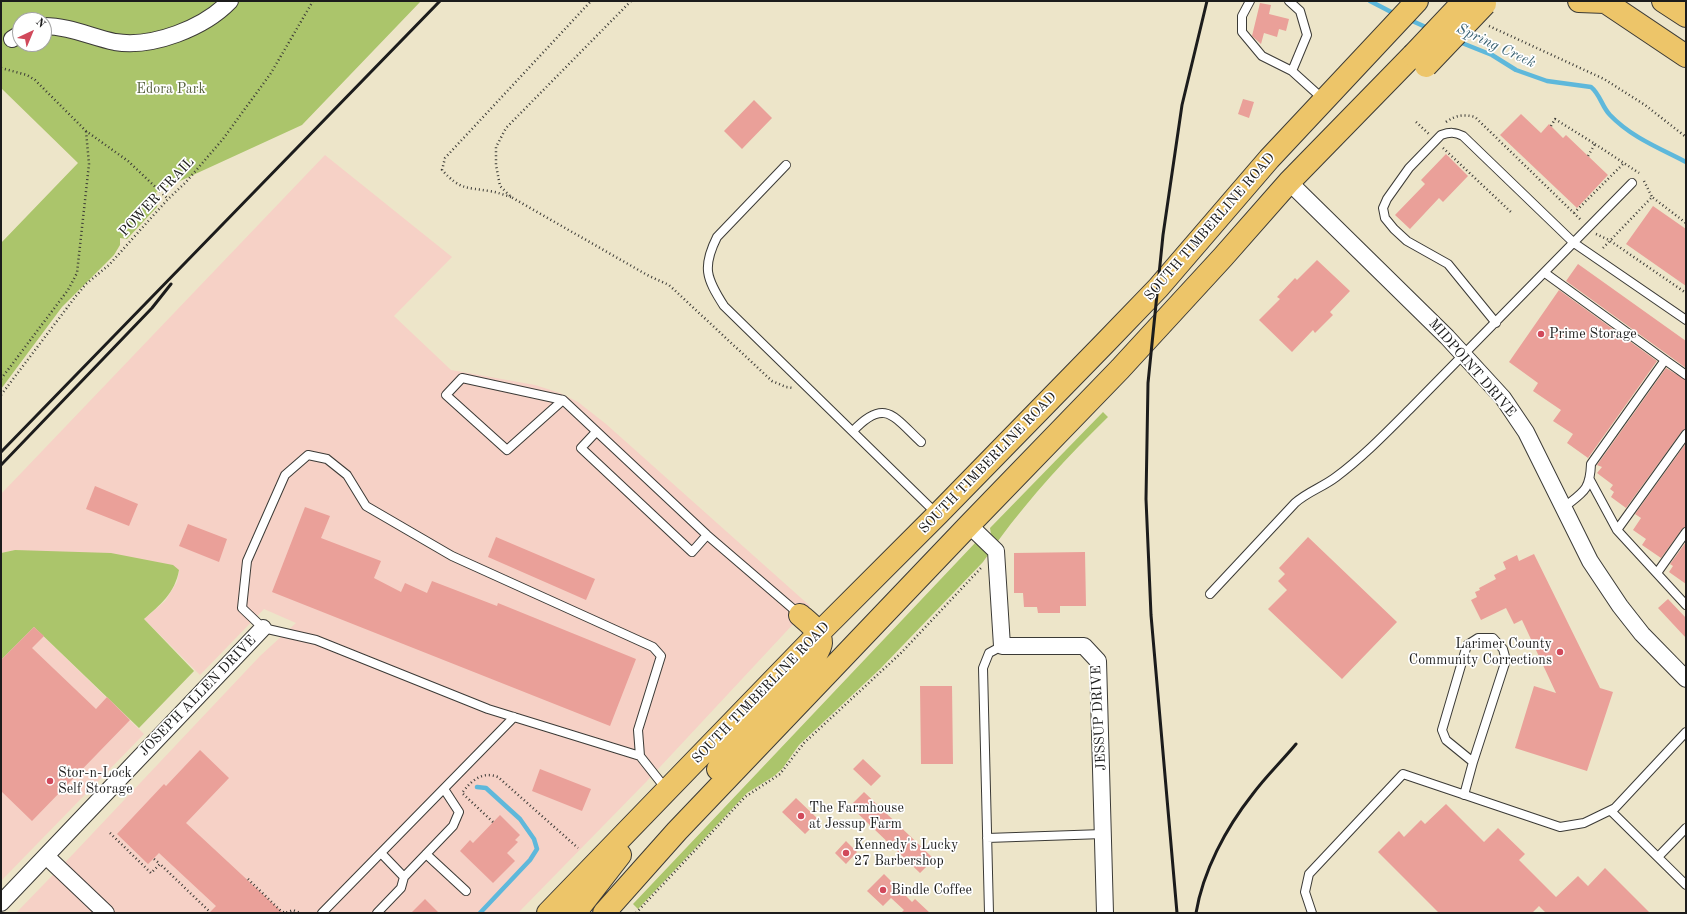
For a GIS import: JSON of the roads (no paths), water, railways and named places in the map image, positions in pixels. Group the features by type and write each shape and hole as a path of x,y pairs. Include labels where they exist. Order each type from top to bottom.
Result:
{"main road":[{"name":"SOUTH TIMBERLINE ROAD","path":"548,913 819,633 938,514 1158,288 1268,158 1374,44 1417,1"},
{"path":"1419,60 1464,1"},
{"path":"1579,1 1605,2 1686,56"},
{"path":"1663,1 1686,16"},
{"path":"1419,60 1487,10"},
{"name":"SOUTH TIMBERLINE ROAD","path":"604,913 677,831 1120,369 1223,258 1289,182 1373,96 1419,60"},
{"path":"677,831 690,808 715,773 783,697 816,656 821,643 819,633 800,614"},
{"path":"575,913 673,784"}],"street":[{"path":"52,26 60,26 116,42 132,43 147,41 175,35 195,26 224,7 230,1"},
{"name":"MIDPOINT DRIVE","path":"1289,182 1465,356 1502,398 1526,432 1590,561 1620,606 1642,634 1686,679"},
{"path":"969,525 996,551 1002,646"},
{"name":"JOSEPH ALLEN DRIVE","path":"1,903 263,628"},
{"name":"JESSUP DRIVE","path":"1002,646 1084,646 1098,661 1105,913"},
{"path":"46,856 106,913"}],"lane":[{"path":"1250,1 1242,16 1242,32 1262,56 1292,71 1323,100"},
{"path":"1289,1 1300,11 1307,35 1292,71"},
{"path":"1496,324 1448,264 1407,241 1385,218 1383,208 1387,199 1409,168 1441,135 1457,133 1464,136 1574,243 1686,320"},
{"path":"786,165 717,237 710,251 706,265 709,279 724,306 938,514"},
{"path":"1210,594 1294,503 1305,495 1336,478 1374,445 1465,356 1632,183"},
{"path":"1545,273 1686,375"},
{"path":"1563,508 1585,490 1590,480 1591,464 1665,360"},
{"path":"562,400 507,450 446,395 462,378 562,400 707,535 800,614"},
{"path":"853,431 865,418 875,413 884,412 892,415 921,442"},
{"path":"596,432 581,448 692,552 707,535"},
{"path":"1617,530 1686,434"},
{"path":"640,756 638,730 661,656 653,647 452,556 366,506 347,475 328,460 308,456 285,475 247,561 242,608 263,628 316,640 488,708 640,756 673,784"},
{"path":"1590,480 1617,530 1686,605"},
{"path":"1657,573 1686,532"},
{"path":"1464,795 1473,762 1506,660 1503,648 1493,638 1478,638 1467,645 1442,730 1446,740 1473,762"},
{"path":"989,913 983,668 989,653 1002,646"},
{"path":"322,913 514,717"},
{"path":"1312,913 1305,892 1310,874 1403,774 1560,827 1584,824 1611,811 1686,732"},
{"path":"377,913 401,888 404,876 452,826 459,812 444,789"},
{"path":"1611,811 1686,885"},
{"path":"1658,857 1686,828"},
{"path":"987,838 1103,834"},
{"path":"381,853 404,876"},
{"path":"426,854 466,891"}],"waterway":[{"name":"Spring Creek","path":"1370,1 1395,14"},
{"name":"Spring Creek","path":"1408,19 1430,29"},
{"name":"Spring Creek","path":"1457,41 1492,55 1516,70 1547,81 1591,87 1597,93 1607,112 1618,123 1646,142 1686,162"},
{"path":"477,787 486,788 520,819 534,839 537,849 530,860 480,913"}],"railway":[{"path":"1,452 440,1"},
{"path":"1177,913 1151,615 1146,499 1148,383 1163,235 1182,105 1207,1"},
{"path":"1,465 152,308 171,284"},
{"path":"1196,913 1199,897 1210,866 1233,821 1257,788 1296,744"}],"place":[{"name":"Prime Storage","path":"1541,334"},
{"name":"Larimer County Community Corrections","path":"1560,652"},
{"name":"Stor-n-Lock Self Storage","path":"50,781"},
{"name":"The Farmhouse at Jessup Farm","path":"801,816"},
{"name":"Kennedy's Lucky 27 Barbershop","path":"846,853"},
{"name":"Bindle Coffee","path":"883,890"}],"park label":[{"name":"Edora Park","path":"171,89"}]}
